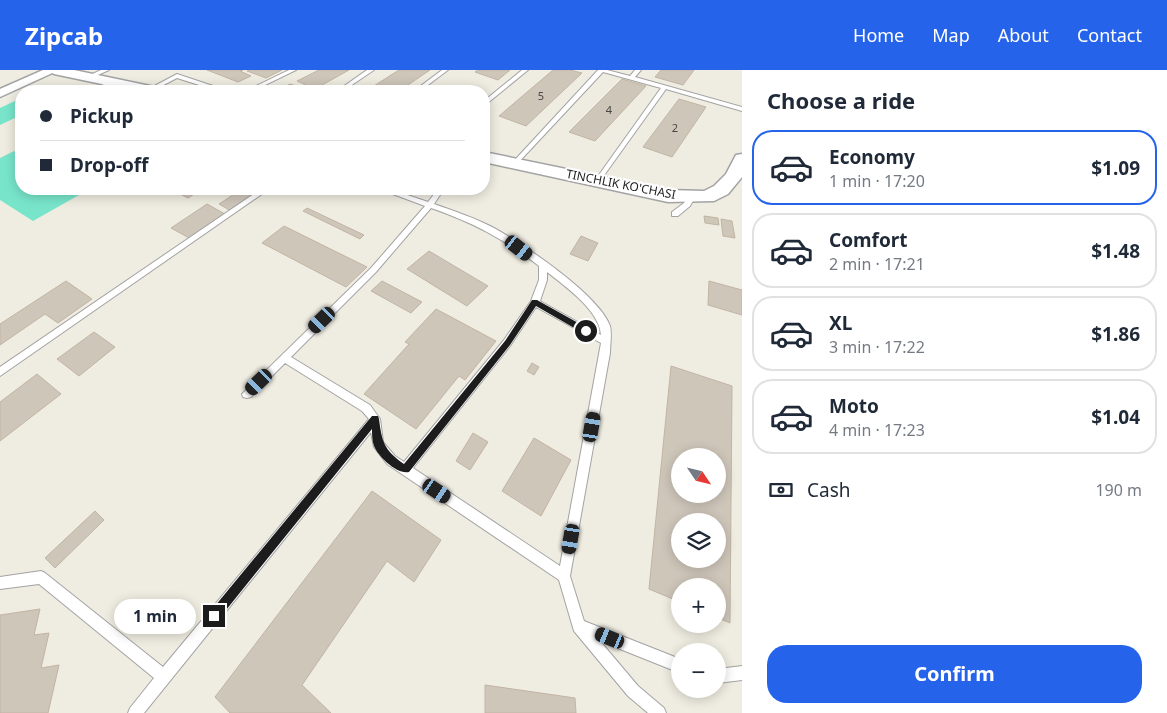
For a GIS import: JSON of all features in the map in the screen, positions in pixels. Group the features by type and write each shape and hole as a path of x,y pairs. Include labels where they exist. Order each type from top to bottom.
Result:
{"street":[{"path":"18,85 53,70 89,77 108,76 134,85"},
{"path":"0,93 15,86"},
{"name":"TINCHLIK KO'CHASI","path":"490,158 668,196 691,197 707,197 721,190 734,176 742,160"}],"lane":[{"path":"162,85 189,70"},
{"path":"262,85 293,70"},
{"path":"349,85 371,70"},
{"path":"425,85 445,70"},
{"path":"490,99 525,70"},
{"path":"515,163 602,70 742,109"},
{"path":"631,78 638,70"},
{"path":"177,76 205,85"},
{"path":"598,180 664,88"},
{"path":"0,372 256,195"},
{"path":"401,195 490,229 506,238 591,305 605,326 605,353 564,576 579,626 633,691 659,713"},
{"path":"247,394 360,283 437,195"},
{"path":"675,214 687,204 691,197"},
{"path":"405,469 507,343 535,302 543,280 543,266"},
{"path":"535,302 605,341"},
{"path":"284,358 366,408 375,419 378,444 391,460 564,576"},
{"path":"135,713 375,419"},
{"path":"0,583 41,577 164,677"},
{"path":"579,626 671,662"},
{"path":"726,675 742,673"}],"green space":[{"path":"15,101 15,118 0,125 0,108"},
{"path":"15,152 15,195 79,195 33,221 0,200 0,158"}],"building":[{"path":"207,70 243,70 240,71 251,76 238,82"},
{"path":"249,70 282,70 266,78 247,71"},
{"path":"319,70 349,70 322,85 306,85 297,81"},
{"path":"399,70 430,70 408,85 375,85"},
{"path":"478,70 510,70 498,80 475,72"},
{"path":"553,70 570,70 582,73 526,126 499,116"},
{"path":"661,70 694,70 683,85 655,77"},
{"path":"622,79 646,86 595,141 569,132"},
{"path":"679,99 706,107 672,157 643,147"},
{"path":"182,195 193,195 188,198"},
{"path":"233,195 255,195 231,211 219,204"},
{"path":"207,204 225,214 189,238 171,228"},
{"path":"307,208 364,235 360,239 303,211"},
{"path":"704,216 718,218 719,225 705,223"},
{"path":"721,219 732,221 735,238 723,236"},
{"path":"284,226 367,267 346,287 262,243"},
{"path":"581,236 598,243 588,261 570,254"},
{"path":"429,251 488,286 467,306 407,269"},
{"path":"66,281 92,299 58,323 45,314 0,345 0,324"},
{"path":"382,281 422,302 411,313 371,291"},
{"path":"709,281 742,290 742,315 708,305"},
{"path":"436,309 496,341 465,380 459,376 416,429 364,394 409,344 405,342"},
{"path":"94,332 115,347 79,376 57,359"},
{"path":"532,363 539,367 534,375 527,371"},
{"path":"671,366 732,386 730,623 726,621 726,578 671,578 671,598 649,589"},
{"path":"37,374 61,394 0,441 0,402"},
{"path":"473,433 488,442 470,470 456,461"},
{"path":"534,438 571,460 541,516 502,491"},
{"path":"372,491 441,540 414,582 387,561 302,685 331,713 230,713 215,697"},
{"path":"95,511 104,520 55,568 45,558"},
{"path":"40,609 34,635 49,633 41,668 59,665 48,713 0,713 0,615"},
{"path":"485,685 575,698 576,713 485,713"}],"route":[{"path":"214,616 375,419 378,444 391,460 405,469 507,343 535,302 586,331"}]}
